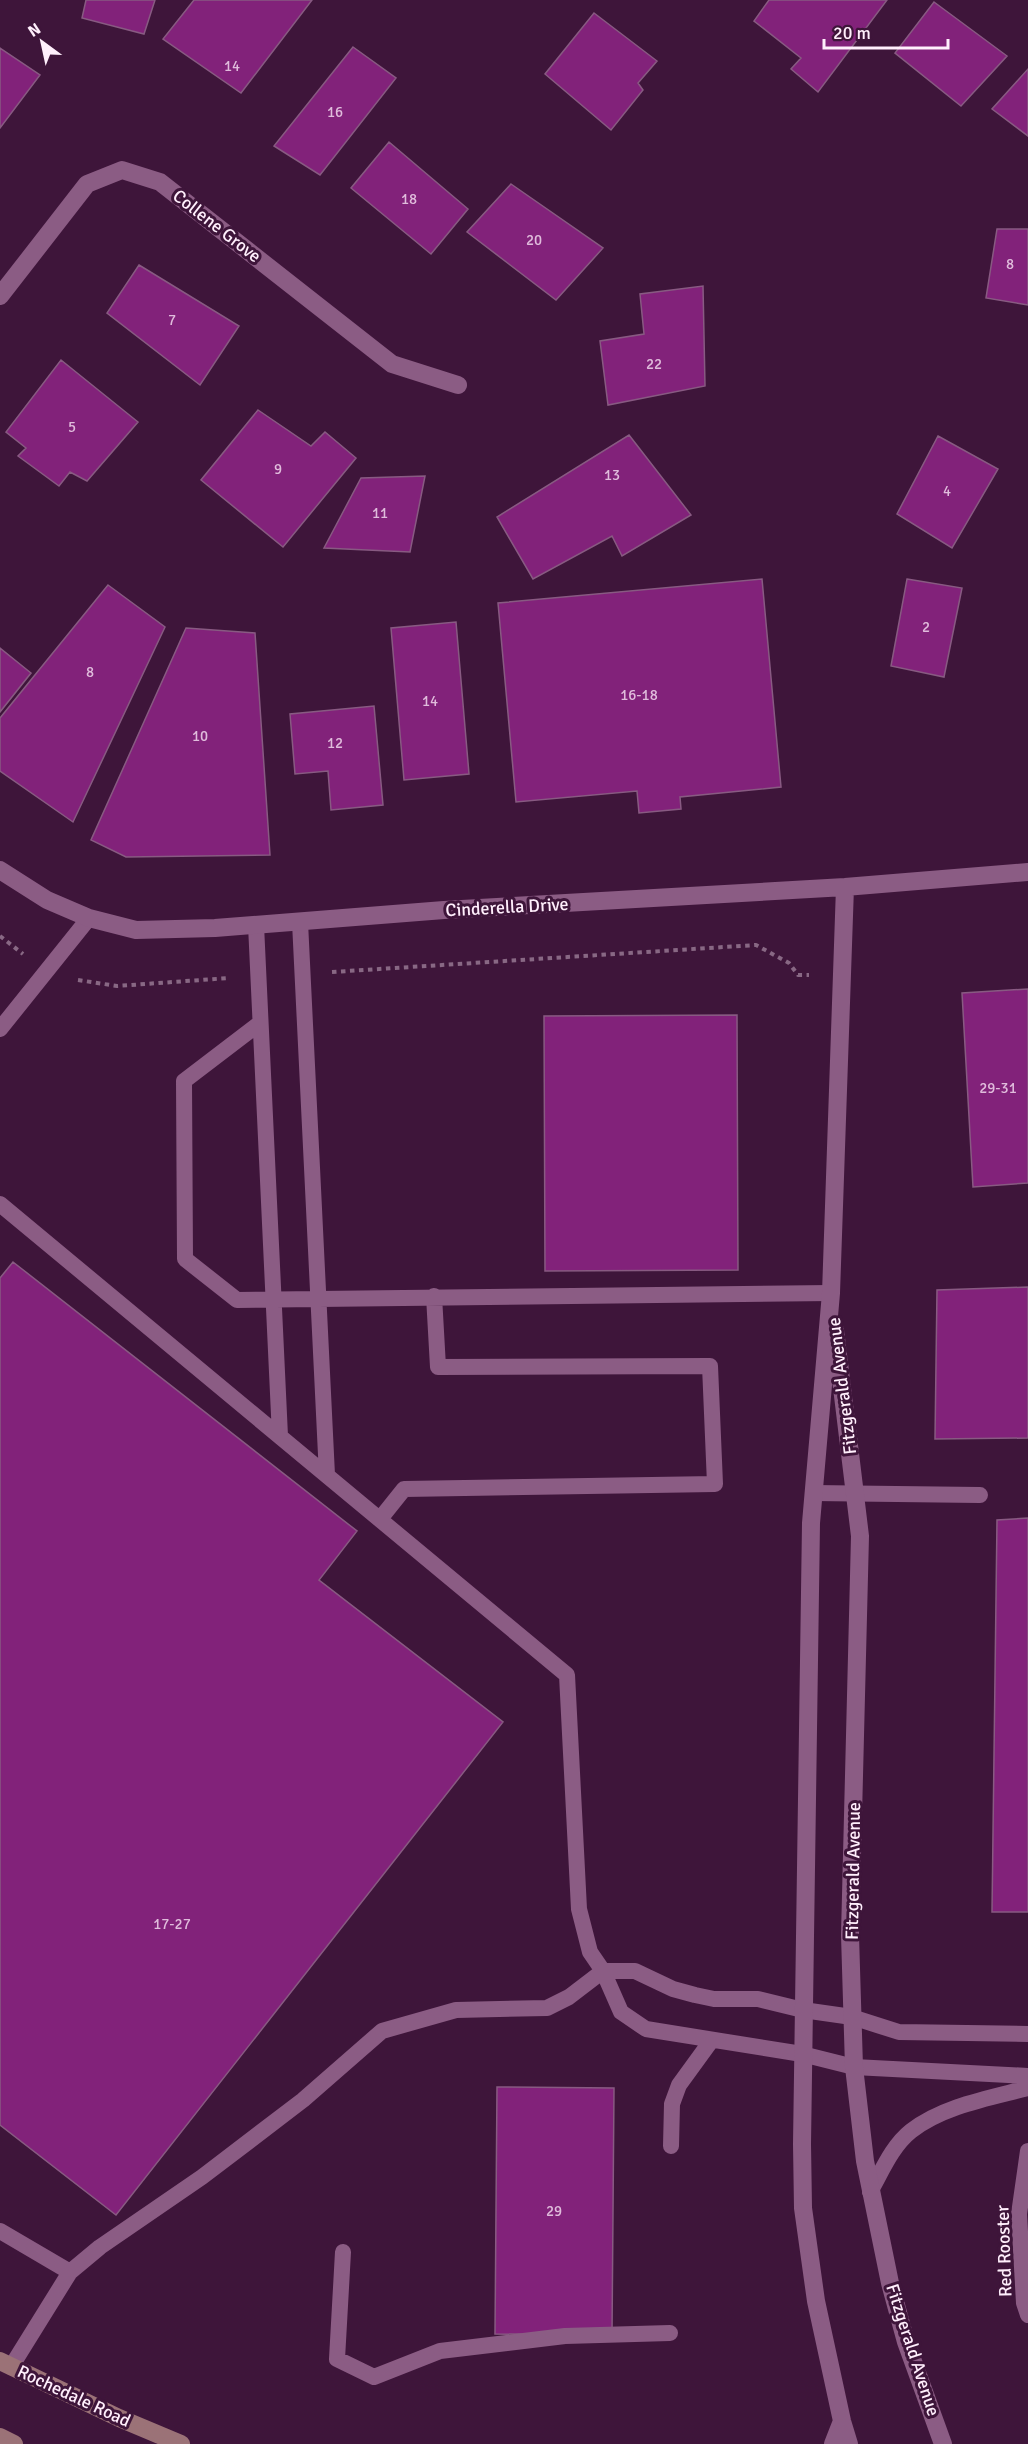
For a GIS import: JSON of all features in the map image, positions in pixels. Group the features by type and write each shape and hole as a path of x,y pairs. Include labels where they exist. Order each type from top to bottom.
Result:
{"main road":[{"name":"Rochedale Road","path":"6,2364 181,2444"},
{"path":"0,2437 14,2444"}],"street":[{"name":"Collene Grove","path":"0,296 87,184 122,170 160,182 392,364 458,384"},
{"name":"Cinderella Drive","path":"0,870 47,900 89,918 136,930 256,925 444,910 845,887 1028,872"},
{"name":"Fitzgerald Avenue","path":"845,887 831,1293 811,1523 802,2054 803,2208 816,2301 849,2444"},
{"name":"Fitzgerald Avenue","path":"831,1293 860,1536 850,1935 854,2067 870,2192 906,2342 944,2442"},
{"path":"833,2444 842,2421"}],"lane":[{"path":"0,1029 89,918"},
{"path":"300,922 327,1475"},
{"path":"256,925 280,1436"},
{"path":"260,1023 184,1081 185,1259 237,1300 831,1293"},
{"path":"0,1204 567,1675 579,1909 590,1952 603,1971 621,2012 646,2029 802,2054 854,2067 1028,2076"},
{"path":"380,1519 404,1490 715,1484 710,1366 438,1367 435,1296"},
{"path":"813,1493 980,1496"},
{"path":"6,2364 70,2272 100,2247 202,2177 303,2100 382,2031 456,2010 547,2008 569,1997 603,1971 635,1971 673,1989 695,1995 714,1999 758,1999 803,2010 852,2017 898,2032 1028,2034"},
{"path":"670,2146 672,2104 679,2085 711,2041"},
{"path":"870,2192 889,2158 912,2131 970,2103 1028,2088"},
{"name":"Red Rooster","path":"1028,2151 1019,2214 1024,2303 1028,2314"},
{"path":"0,2231 70,2272"},
{"path":"343,2252 337,2359 374,2377 440,2351 565,2336 670,2333"}],"path":[{"path":"0,936 31,960 84,983 117,986 258,976"},
{"path":"302,973 756,945 789,963 798,975 809,975"}],"building":[{"path":"86,0 155,0 144,34 82,18"},
{"path":"194,0 312,0 241,93 163,39"},
{"path":"769,0 887,0 818,92 791,69 801,58 754,21"},
{"path":"934,2 1007,56 961,106 895,53"},
{"path":"594,13 657,61 638,83 643,90 611,130 545,74"},
{"path":"353,47 396,78 320,175 274,146"},
{"path":"0,48 40,75 0,128"},
{"path":"1028,69 1028,136 992,109"},
{"path":"389,142 468,209 431,254 351,188"},
{"path":"511,184 603,248 556,300 467,232"},
{"path":"997,229 1028,229 1028,305 986,298"},
{"path":"139,265 239,326 200,385 107,313"},
{"path":"703,286 705,386 608,405 600,341 644,334 640,294"},
{"path":"61,360 138,422 87,481 70,472 59,486 18,456 26,448 6,432"},
{"path":"258,410 311,446 325,432 356,458 283,547 201,480"},
{"path":"629,435 691,515 622,556 612,536 533,579 497,517"},
{"path":"938,436 998,469 952,548 897,514"},
{"path":"425,476 410,552 324,548 361,478"},
{"path":"762,579 781,787 680,797 681,809 639,813 637,791 516,802 498,603"},
{"path":"907,579 962,588 944,677 891,666"},
{"path":"108,585 165,627 73,822 0,771 0,718"},
{"path":"456,622 469,774 404,780 391,628"},
{"path":"186,628 255,633 270,855 126,857 91,840"},
{"path":"0,648 31,673 0,712"},
{"path":"374,706 383,805 331,810 328,771 295,774 290,714"},
{"path":"1028,989 1028,1183 973,1187 962,993"},
{"path":"737,1015 738,1270 545,1271 544,1016"},
{"path":"13,1262 357,1531 319,1580 503,1722 116,2215 0,2125 0,1278"},
{"path":"1028,1287 1028,1438 935,1439 937,1290"},
{"path":"1028,1518 1028,1912 992,1912 997,1520"},
{"path":"497,2087 614,2088 612,2335 495,2334"}]}
